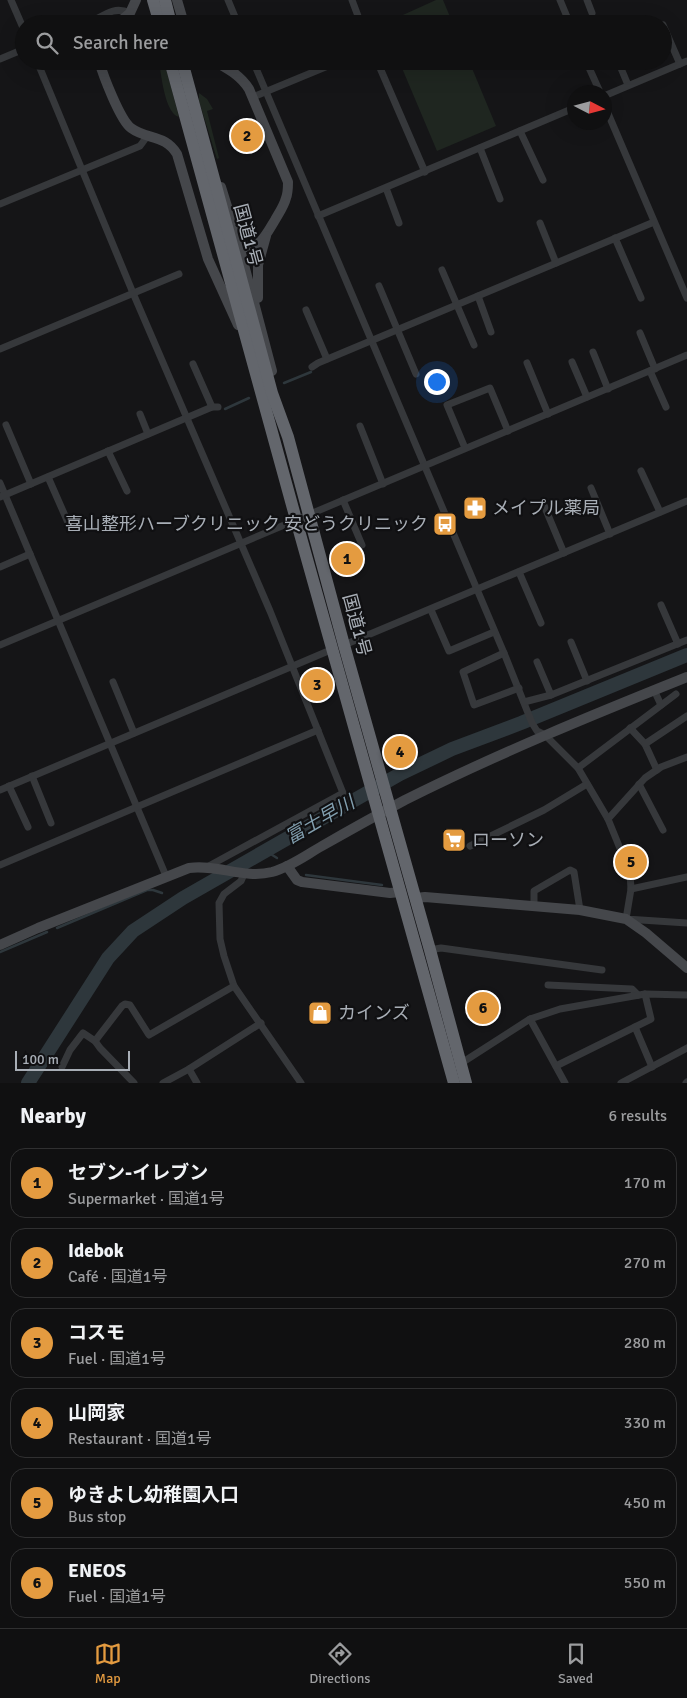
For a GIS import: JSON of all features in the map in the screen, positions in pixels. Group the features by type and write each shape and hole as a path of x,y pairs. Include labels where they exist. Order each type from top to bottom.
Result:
{"highway":[{"path":"153,0 157,15"},
{"path":"165,0 169,15"},
{"name":"国道1号","path":"172,70 252,354 296,521 338,647 375,779 380,797 378,814 454,1083"},
{"name":"国道1号","path":"185,70 270,385 288,437 310,516 338,647"},
{"name":"国道1号","path":"380,797 390,808 466,1083"}],"street":[{"path":"11,0 18,15"},
{"path":"128,15 136,0"},
{"path":"177,0 181,15"},
{"path":"228,0 234,15"},
{"path":"352,0 358,15"},
{"path":"560,0 566,15"},
{"path":"587,0 592,13"},
{"path":"106,15 112,10 130,13"},
{"path":"672,41 683,62"},
{"path":"0,59 15,53"},
{"path":"41,70 133,293 241,542 343,793 211,867"},
{"path":"103,70 124,120 132,129 166,142 177,154 208,259 252,354"},
{"path":"228,70 242,79 253,97 288,182 287,197 266,235 257,275 265,342"},
{"path":"257,70 535,729 545,735 578,768 608,820 630,873 631,890 626,919"},
{"path":"253,97 318,70"},
{"path":"381,70 425,172"},
{"path":"590,70 597,85"},
{"path":"622,70 628,85"},
{"path":"612,92 664,70"},
{"path":"318,216 567,111"},
{"path":"612,123 687,298"},
{"path":"520,131 543,180"},
{"path":"0,204 140,146 148,135"},
{"path":"206,147 226,199 265,342 288,437"},
{"path":"480,148 500,198"},
{"path":"386,188 400,223"},
{"path":"312,367 327,359 654,222"},
{"path":"540,223 556,263"},
{"path":"238,242 246,247 254,246 266,235"},
{"path":"615,238 641,298"},
{"path":"205,248 217,263 225,260"},
{"path":"442,270 474,345"},
{"path":"0,349 179,274"},
{"path":"379,286 416,374"},
{"path":"478,296 491,332"},
{"path":"306,310 327,359"},
{"path":"640,333 666,407"},
{"path":"593,352 608,389"},
{"path":"0,645 241,542 310,516 343,500 687,355"},
{"path":"572,362 587,397"},
{"path":"527,363 548,414"},
{"path":"2,496 215,407 193,364"},
{"path":"465,448 447,405 490,388 508,431"},
{"path":"140,414 148,434"},
{"path":"6,425 31,484"},
{"path":"360,426 383,484"},
{"path":"108,451 126,491"},
{"path":"642,471 660,512"},
{"path":"48,477 70,527"},
{"path":"0,483 2,496 30,554 166,876"},
{"path":"591,488 610,534"},
{"path":"343,500 362,545"},
{"path":"0,790 687,501"},
{"path":"543,504 564,553"},
{"path":"0,567 30,554"},
{"path":"519,572 541,623"},
{"path":"661,604 678,644"},
{"path":"430,610 449,650 494,632"},
{"path":"525,705 687,640"},
{"path":"570,642 587,681"},
{"path":"504,653 463,672 474,705 519,688"},
{"path":"537,662 551,695"},
{"path":"0,945 189,868 211,867 246,875 270,872 288,866 378,814 465,770 687,677"},
{"path":"113,682 134,733"},
{"path":"654,690 661,705"},
{"path":"578,768 676,694"},
{"path":"645,744 687,716"},
{"path":"630,728 645,744 657,770"},
{"path":"0,865 318,730"},
{"path":"608,820 639,784 657,770 687,757"},
{"path":"32,776 51,823"},
{"path":"470,846 544,810 588,784"},
{"path":"639,784 663,830"},
{"path":"9,786 28,827"},
{"path":"288,866 297,880 302,882 390,893 400,892"},
{"path":"534,905 534,890 570,870 574,872 580,910"},
{"path":"246,875 238,885 224,894 219,903 220,939 224,956 234,986 301,1083"},
{"path":"631,890 687,877"},
{"path":"415,898 425,897 534,905 580,910 626,919 687,923"},
{"path":"626,919 646,933 687,968"},
{"path":"430,950 441,948 602,970"},
{"path":"548,985 632,989 642,995 651,1019 556,1066"},
{"path":"95,1041 122,1006 126,1004 130,1006 149,1035 234,986"},
{"path":"460,1064 530,1019 560,1009 642,995 687,995"},
{"path":"530,1019 565,1083"},
{"path":"163,1083 261,1023"},
{"path":"635,1027 652,1066"},
{"path":"62,1067 70,1050 83,1033 95,1041 134,1083"},
{"path":"621,1083 687,1048"},
{"path":"189,1068 197,1083"}],"shaded area":[{"path":"436,0 443,0 449,15 403,15"},
{"path":"161,70 166,70 179,117 170,109"},
{"path":"403,70 473,70 496,126 437,151"},
{"path":"199,93 207,99 213,109 207,111 219,158 217,159 199,101"}],"waterway":[{"path":"284,383 311,372"},
{"path":"225,409 249,398"},
{"name":"富士早川","path":"28,1083 108,958 133,931 183,898 400,774 452,749 687,655"},
{"path":"266,851 277,858"},
{"path":"306,875 382,885"},
{"path":"57,928 147,890 162,893"},
{"path":"0,952 47,932"}],"place":[{"name":"Idebok","path":"247,136"},
{"name":"メイプル薬局","path":"475,508"},
{"name":"喜山整形ハーブクリニック 安どうクリニック","path":"445,524"},
{"name":"セブン-イレブン","path":"347,559"},
{"name":"コスモ","path":"317,685"},
{"name":"山岡家","path":"400,752"},
{"name":"ローソン","path":"454,840"},
{"name":"ゆきよし幼稚園入口","path":"631,862"},
{"name":"ENEOS","path":"483,1008"},
{"name":"カインズ","path":"320,1013"}]}
